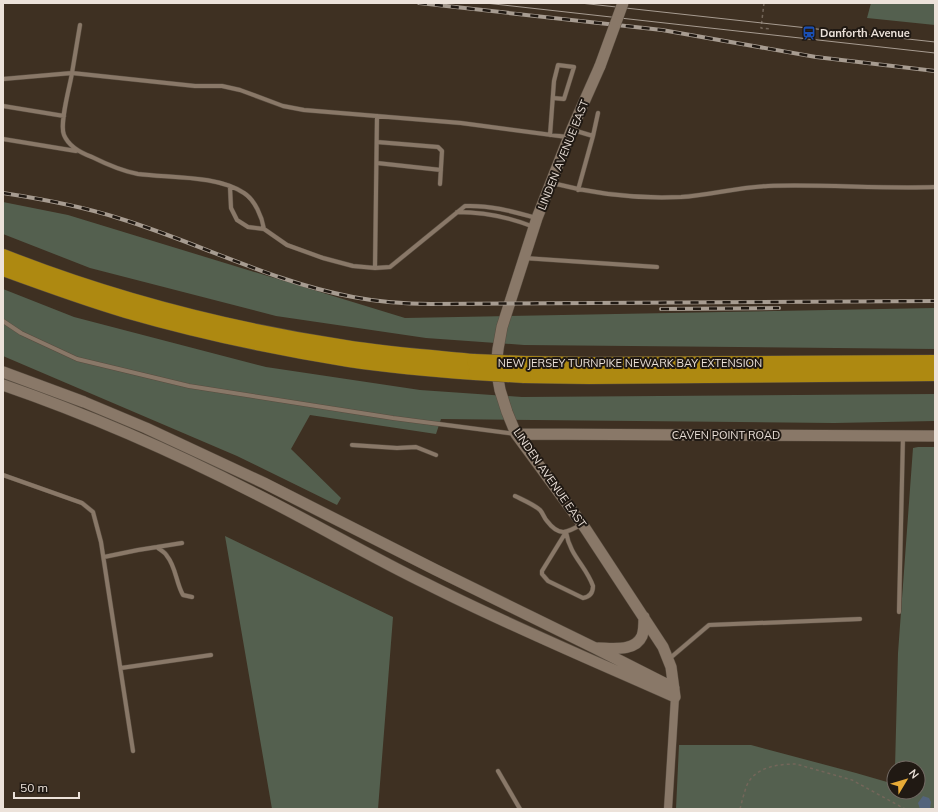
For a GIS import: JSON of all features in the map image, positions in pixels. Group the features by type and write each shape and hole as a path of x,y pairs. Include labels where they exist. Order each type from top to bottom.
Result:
{"highway":[{"name":"NEW JERSEY TURNPIKE NEWARK BAY EXTENSION","path":"3,256 53,274 129,305 226,336 357,361 524,370 568,377 935,374"},
{"name":"NEW JERSEY TURNPIKE NEWARK BAY EXTENSION","path":"3,269 85,298 129,305"},
{"name":"NEW JERSEY TURNPIKE NEWARK BAY EXTENSION","path":"524,370 592,364 935,362"}],"street":[{"name":"LINDEN AVENUE EAST","path":"623,3 600,66 571,133 536,223 502,327 496,368 500,390 516,434 582,524 644,617 669,659 674,693 668,809"},
{"path":"3,372 146,428 314,507 490,597 596,648 674,693"},
{"path":"3,385 82,415 201,466 284,508 426,584 542,638 674,693"},
{"name":"CAVEN POINT ROAD","path":"516,434 935,436"},
{"path":"596,648 625,648 639,642 643,635 644,617"}],"lane":[{"path":"76,151 64,135 64,116 80,25"},
{"path":"550,135 554,81 558,65 574,67 564,99 553,98"},
{"path":"3,79 72,73 195,86 222,86 240,90 283,106 304,110 461,123 550,135 571,133 593,136"},
{"path":"3,106 64,116"},
{"path":"578,190 598,112"},
{"path":"375,268 377,116"},
{"path":"3,139 76,151 136,174 210,180 245,193 254,203 263,221 264,230"},
{"path":"377,142 438,147 442,151 440,184"},
{"path":"377,163 441,170"},
{"path":"552,183 578,190 634,197 682,197 768,186 935,187"},
{"path":"230,187 230,208 237,220 248,227 264,230 287,246 353,266 375,268 390,267 465,206 511,210 536,223"},
{"path":"456,212 496,215 536,223"},
{"path":"524,258 657,268"},
{"path":"3,321 21,333 77,359 189,386 393,418 516,434"},
{"path":"899,612 904,436"},
{"path":"352,445 397,448 416,447 436,455"},
{"path":"3,475 82,503 93,512 104,557 133,751"},
{"path":"515,496 541,511 545,519 553,528 561,533 570,532 582,524"},
{"path":"566,532 573,553 593,586 591,594 583,598 548,581 542,574 542,571 566,532"},
{"path":"104,557 182,543"},
{"path":"157,547 167,555 174,570 179,588 183,594 192,597"},
{"path":"669,659 709,625 860,619"},
{"path":"121,668 211,655"},
{"path":"498,771 520,809"}],"path":[{"path":"764,3 761,28 770,29"},
{"path":"740,809 747,784 752,777 768,767 796,764 852,780 904,809"}],"green space":[{"path":"871,3 935,3 935,25 867,18"},
{"path":"3,202 68,215 405,318 935,308 935,349 524,345 426,338 276,316 90,268 3,234"},
{"path":"3,289 74,317 266,367 420,390 522,397 935,394 935,421 834,423 441,419 436,434 310,415 291,449 341,498 337,505 237,456 3,356"},
{"path":"935,447 935,809 676,809 679,745 751,745 886,782 886,800 926,800 926,760 895,760 898,653 913,448"},
{"path":"225,536 393,617 378,809 272,809"}],"water":[{"path":"926,797 929,798 931,802 930,809 920,809 918,803 920,800 926,800"}],"tram line":[{"path":"485,3 935,53"},
{"path":"580,3 935,42"}],"railway":[{"path":"419,3 662,30 816,57 935,71"},
{"path":"3,193 61,203 90,210 177,238 293,282 353,297 382,301 431,304 935,301"},
{"path":"661,309 779,308"}],"place":[{"name":"Danforth Avenue","path":"809,33"}]}
